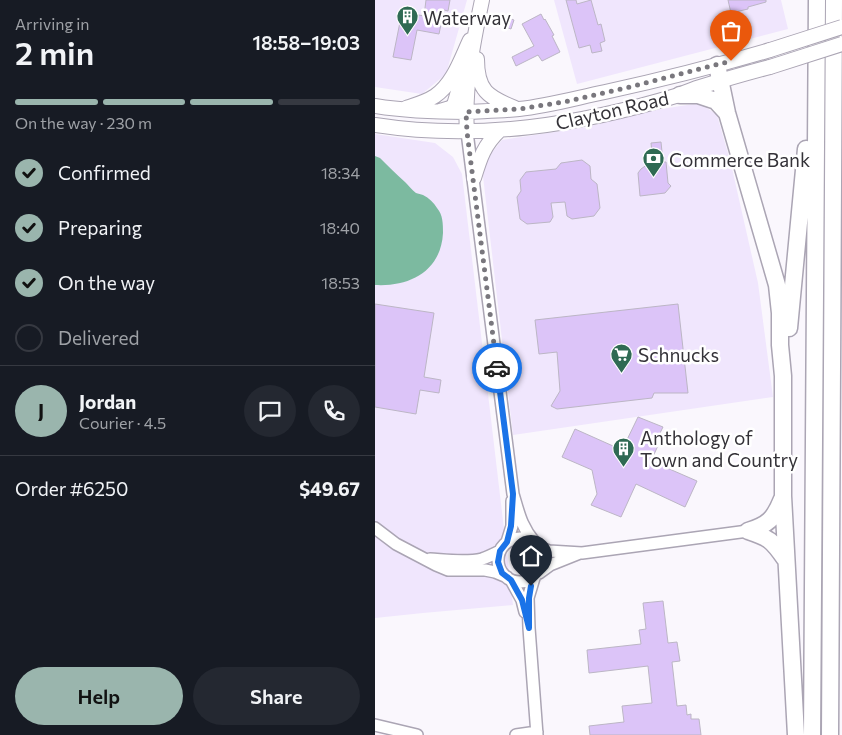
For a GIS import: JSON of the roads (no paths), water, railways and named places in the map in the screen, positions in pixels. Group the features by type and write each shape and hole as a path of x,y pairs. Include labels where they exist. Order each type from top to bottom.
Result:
{"highway":[{"path":"812,735 817,0"},
{"path":"830,735 834,0"},
{"path":"783,376 794,279 817,24"},
{"path":"717,65 727,113 777,285 783,376 785,559 795,735"},
{"path":"680,94 698,95 716,101 727,113"},
{"path":"833,268 842,335"},
{"path":"747,531 762,527 770,521 777,512 783,496"},
{"path":"747,531 768,538 775,544 785,559"},
{"path":"840,735 842,728"}],"main road":[{"path":"467,132 467,88 476,28 483,0"},
{"name":"Clayton Road","path":"375,106 399,110 466,112 519,109 564,102 717,65 842,27"},
{"path":"476,28 477,74 481,83 491,97 519,109"},
{"path":"399,110 424,102 443,89 451,78 476,28"},
{"name":"Clayton Road","path":"375,125 401,129 467,132 571,121 680,94 842,44"},
{"path":"430,112 444,110 454,105 461,80 472,57"},
{"path":"474,178 484,149 500,130"}],"street":[{"path":"467,132 513,494 511,526 504,546 498,556 500,568 522,600 529,628"},
{"path":"513,494 523,525 537,545 543,558 543,563 536,576 529,598 529,628 537,733 516,735"},
{"path":"375,528 396,544 449,570 485,570 523,582 536,576 550,565 582,553"},
{"path":"423,558 475,560 483,558 518,538 524,538 549,551 582,553 747,531"},
{"path":"375,726 417,735"}],"place":[{"name":"Waterway","path":"407,36"},
{"name":"Commerce Bank","path":"653,178"},
{"name":"Schnucks","path":"622,373"},
{"name":"Anthology of Town and Country","path":"624,467"}]}
